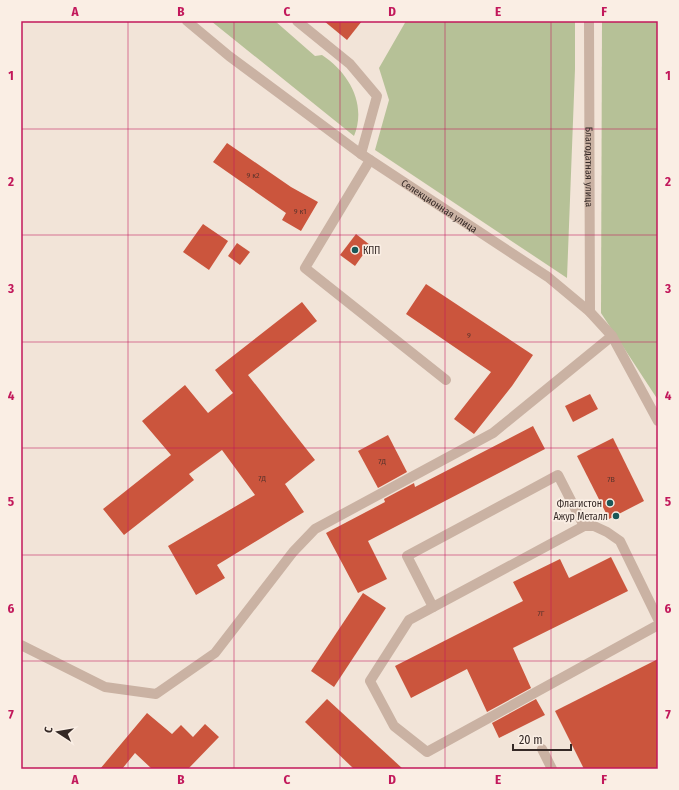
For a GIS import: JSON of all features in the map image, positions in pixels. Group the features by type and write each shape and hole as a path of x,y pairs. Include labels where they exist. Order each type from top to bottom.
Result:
{"street":[{"name":"Селекционная улица","path":"187,21 229,56 365,157 548,277 590,312 612,336 658,421"},
{"path":"297,21 350,64 377,96 365,157 305,268 446,380"},
{"name":"Благодатная улица","path":"589,21 590,312"},
{"path":"21,645 105,687 156,694 215,653 293,552 314,529 493,433 612,336"},
{"path":"433,607 407,556 558,475 584,526"},
{"path":"658,619 620,541 607,532 594,526 584,526 409,620 370,680 394,726 427,752 658,624"},
{"path":"542,748 552,769"}],"green space":[{"path":"211,21 275,21 315,56 322,55 332,62 347,80 357,101 357,124 354,136"},
{"path":"406,21 575,21 575,69 567,278 375,150 389,100 379,68"},
{"path":"602,21 658,21 658,400 601,313"}],"building":[{"path":"324,21 362,21 347,40"},
{"path":"227,143 291,187 318,202 301,231 282,220 286,213 213,162"},
{"path":"203,224 228,241 209,270 183,252"},
{"name":"КПП","path":"356,234 370,245 355,266 340,255"},
{"path":"237,243 250,252 240,265 228,256"},
{"path":"426,284 533,355 512,386 474,434 454,419 491,372 406,314"},
{"path":"302,302 317,321 248,375 315,460 285,484 304,512 217,565 225,578 196,595 168,546 255,495 222,450 189,474 194,480 124,535 103,509 171,455 142,421 185,385 208,413 233,393 215,370"},
{"path":"590,394 598,409 573,422 565,406"},
{"path":"533,426 545,449 368,541 387,579 358,593 326,533 385,502 384,499 414,483 415,487"},
{"path":"388,435 407,472 378,488 358,451"},
{"path":"613,438 644,501 609,519 577,456"},
{"path":"611,557 628,591 513,648 531,688 487,712 467,669 411,698 395,666 523,601 513,582 560,559 569,578"},
{"path":"363,593 386,608 334,687 311,671"},
{"path":"658,659 658,769 584,769 555,711"},
{"path":"327,699 403,769 354,769 305,722"},
{"path":"536,699 545,715 499,738 492,723"},
{"path":"147,713 172,734 181,725 193,737 205,724 219,737 188,769 152,769 135,753 122,769 100,769"}],"place":[{"name":"КПП","path":"355,250"},
{"name":"Флагистон","path":"610,503"},
{"name":"Ажур Металл","path":"616,516"}]}
